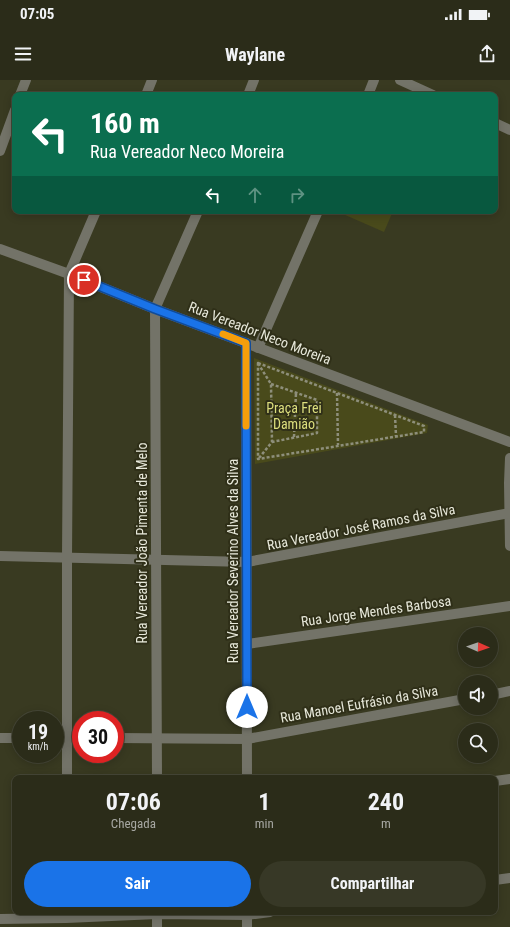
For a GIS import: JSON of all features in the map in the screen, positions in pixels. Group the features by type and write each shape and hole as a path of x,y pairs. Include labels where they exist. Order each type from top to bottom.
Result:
{"street":[{"path":"21,92 26,80"},
{"path":"147,92 152,80"},
{"path":"249,92 254,80"},
{"path":"369,92 374,80"},
{"path":"400,80 426,92"},
{"path":"0,151 12,118"},
{"path":"498,124 510,130"},
{"path":"67,775 69,274 95,214"},
{"path":"155,309 197,214"},
{"path":"258,348 317,214"},
{"name":"Rua Vereador Neco Moreira","path":"0,249 69,274 155,309 258,348 510,442"},
{"name":"Rua Vereador João Pimenta de Melo","path":"155,309 157,775"},
{"name":"Rua Vereador Severino Alves da Silva","path":"246,343 247,775"},
{"path":"510,458 510,546"},
{"name":"Rua Vereador José Ramos da Silva","path":"0,556 246,562 510,513"},
{"name":"Rua Jorge Mendes Barbosa","path":"247,644 510,606"},
{"path":"498,694 510,691"},
{"name":"Rua Manoel Eufrásio da Silva","path":"124,738 246,739 458,700"},
{"path":"0,738 12,738"},
{"path":"67,738 72,738"},
{"path":"498,781 510,779"},
{"path":"498,880 510,878"},
{"path":"0,919 66,919 127,915"},
{"path":"157,915 157,927"},
{"path":"247,915 247,927"}],"path":[{"path":"258,363 271,384 272,442"},
{"path":"258,363 424,426 424,432 258,459"},
{"path":"258,363 258,459"},
{"path":"258,459 272,442 317,433 317,400 271,384"},
{"path":"294,437 296,393"},
{"path":"337,393 338,445"},
{"path":"396,415 396,436"}],"green space":[{"path":"343,214 392,214 384,232"},
{"name":"Praça Frei Damião","path":"254,358 428,425 427,433 255,464"}],"slow traffic":[{"path":"223,334 246,343 246,426"}],"route":[{"path":"84,280 155,309 246,343 247,707"}]}
